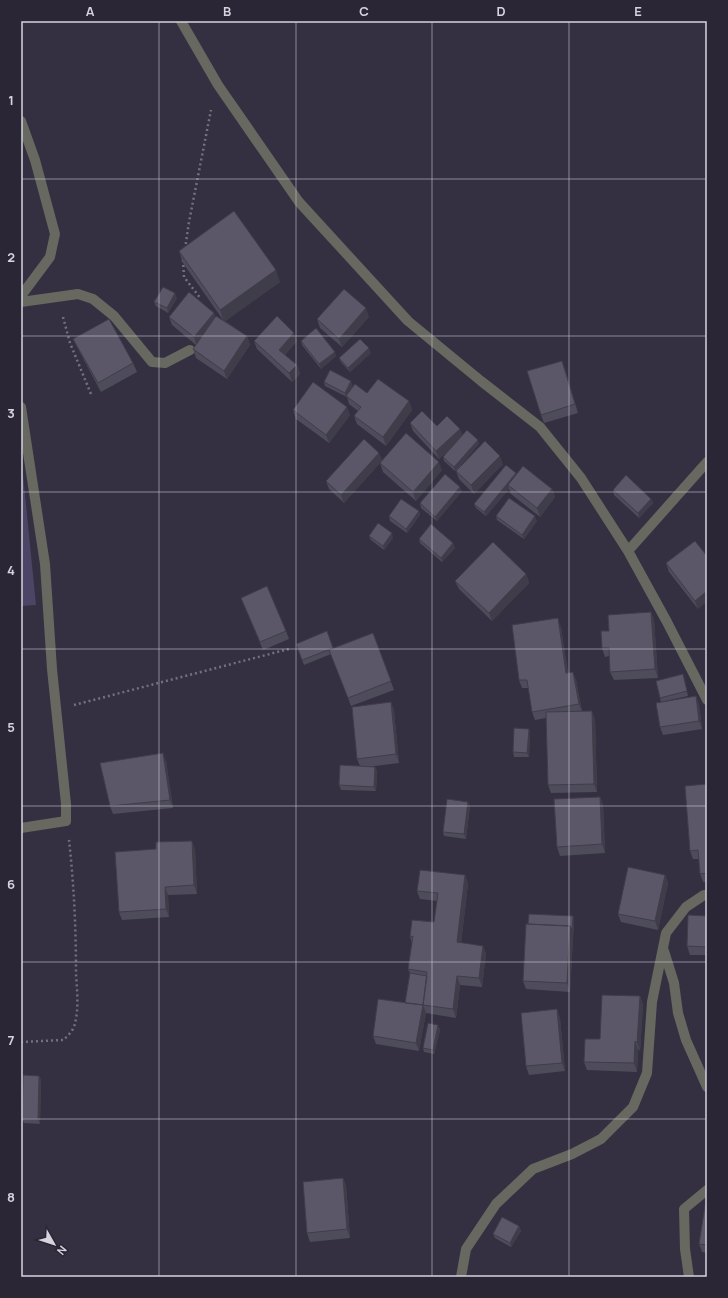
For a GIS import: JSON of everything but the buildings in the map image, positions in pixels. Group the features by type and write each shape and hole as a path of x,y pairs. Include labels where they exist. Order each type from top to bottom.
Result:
{"street":[{"path":"181,21 218,85 299,202 408,321 540,427 581,478 628,551 707,700"},
{"path":"21,121 35,160 55,234 50,257 21,296"},
{"path":"21,302 78,294 93,299 114,316 152,362 165,363 190,350"},
{"path":"21,407 45,564 66,821 21,828"},
{"path":"628,551 707,462"},
{"path":"461,1277 466,1250 496,1204 533,1169 572,1154 601,1139 633,1107 647,1073 652,1002 666,933 686,907 704,895 707,895"},
{"path":"663,949 674,983 678,1013 686,1040 707,1087"},
{"path":"689,1277 685,1249 684,1209 707,1190"}],"path":[{"path":"201,299 184,277 183,263 190,215 212,107 218,85"},
{"path":"58,297 70,343 92,394"},
{"path":"56,710 289,649"},
{"path":"21,1042 63,1040 70,1034 75,1025 76,938 73,875 66,821"}],"shaded area":[{"path":"21,455 36,605 21,606"}]}
